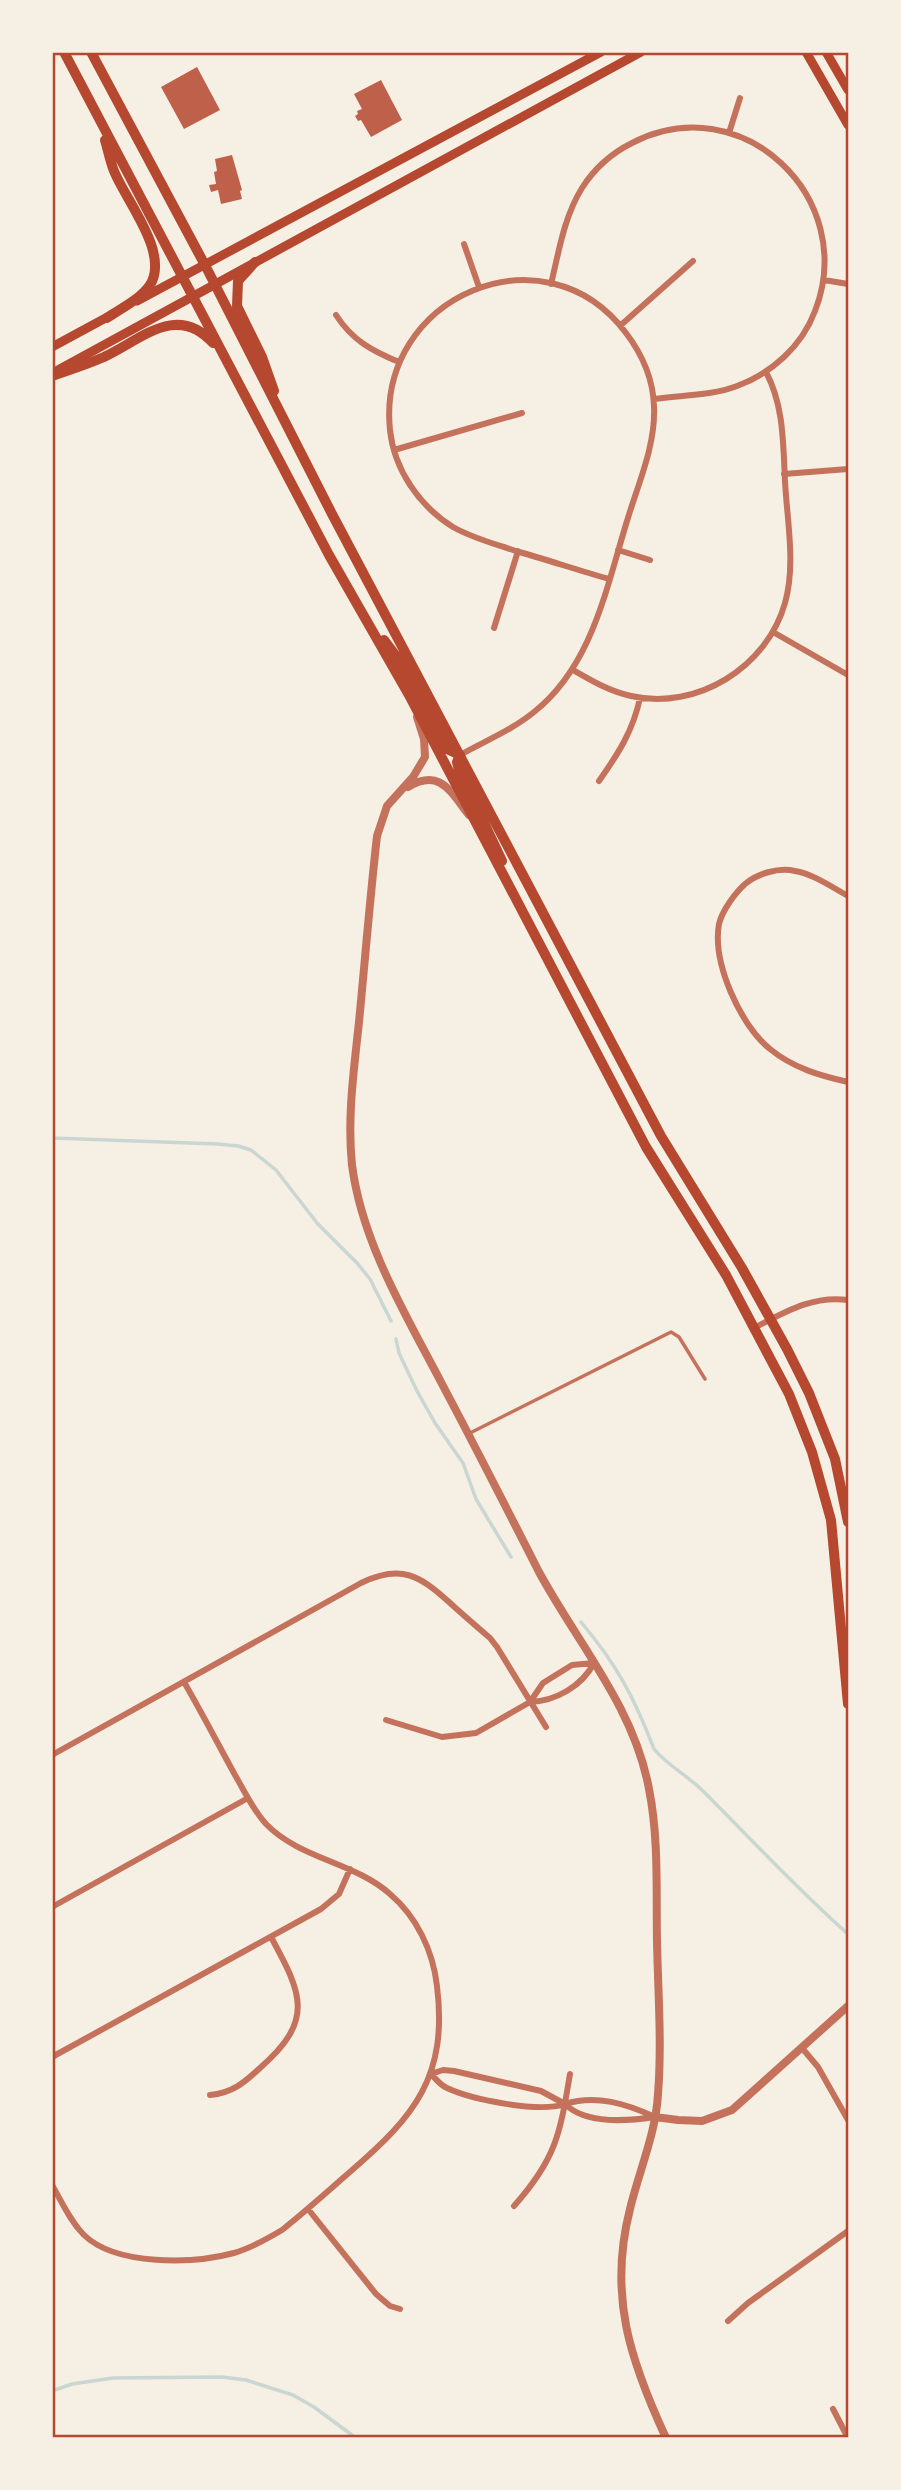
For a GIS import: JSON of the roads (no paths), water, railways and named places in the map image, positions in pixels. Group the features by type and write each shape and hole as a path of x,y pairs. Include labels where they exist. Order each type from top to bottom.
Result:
{"main road":[{"path":"64,52 660,1171 726,1275 801,1420 820,1476 832,1532 849,1704"},
{"path":"91,52 661,1136 742,1268 809,1393 835,1459 849,1522"},
{"path":"52,347 601,52"},
{"path":"52,375 640,52"},
{"path":"806,52 849,125"},
{"path":"826,52 849,90"},
{"path":"101,122 115,172 150,243 154,271 145,292 107,318"},
{"path":"255,262 238,281 237,306 265,364 284,421"},
{"path":"52,375 104,357 153,331 174,325 197,328 224,356"},
{"path":"355,600 399,660 447,749 460,755"},
{"path":"460,755 457,762 459,770 505,867 526,920"}],"street":[{"path":"730,133 740,98"},
{"path":"551,284 563,231 573,203 589,178 609,158 631,143 657,133 692,128 730,133 776,157 803,186 820,222 824,241 824,280 820,300 803,335 780,361 765,372 734,387 653,399"},
{"path":"464,244 479,288"},
{"path":"621,325 693,261"},
{"path":"824,280 849,284"},
{"path":"460,755 534,713 573,670 592,631 609,579 651,444 654,426 653,399 644,361 621,325 592,300 551,284 516,281 479,288 454,299 432,315 409,343 399,362 390,397 390,425 394,450 410,485 435,514 467,534 609,579"},
{"path":"336,315 366,348 399,362"},
{"path":"573,670 612,691 640,698 693,694 718,684 741,669 773,632 785,605 790,567 778,401 765,372"},
{"path":"394,450 522,413"},
{"path":"785,474 849,470"},
{"path":"618,550 650,560"},
{"path":"494,628 518,551"},
{"path":"773,632 849,675"},
{"path":"599,781 631,731 640,698"},
{"path":"412,701 424,739 425,757 418,771 387,806 377,836 354,1074 351,1142 353,1168 369,1230 382,1264 541,1575 571,1628 609,1684 632,1730 649,1788 654,1818 658,2093 655,2117 627,2220 621,2291 625,2330 635,2365 666,2438"},
{"path":"399,792 421,780 440,782 474,821"},
{"path":"849,896 795,870 776,870 753,877 736,892 719,923 720,960 739,1011 756,1035 771,1050 793,1064 816,1075 849,1082"},
{"path":"754,1328 806,1303 821,1299 849,1300"},
{"path":"52,1755 362,1583 385,1574 399,1573 420,1578 432,1586 490,1638 546,1727"},
{"path":"386,1720 429,1734 454,1737 486,1728 530,1702 543,1683 572,1665 594,1663"},
{"path":"530,1702 544,1701 563,1693 583,1680 594,1663"},
{"path":"52,2185 75,2225 85,2236 110,2251 137,2257 200,2259 235,2252 282,2230 399,2127 418,2100 431,2074 438,2035 438,1994 433,1962 427,1945 410,1916 379,1884 289,1842 266,1824 248,1798 184,1682"},
{"path":"52,1907 248,1798"},
{"path":"52,2057 332,1902 344,1887 351,1869"},
{"path":"210,2095 223,2094 240,2086 280,2051 293,2030 298,2008 295,1983 271,1937"},
{"path":"431,2074 443,2070 454,2071 541,2091 565,2104 572,2112 609,2119 655,2117 691,2121 722,2115 745,2100 849,2006"},
{"path":"803,2048 818,2067 849,2120"},
{"path":"431,2074 449,2089 540,2109 587,2099 625,2104 655,2117"},
{"path":"514,2206 548,2162 558,2137 570,2074"},
{"path":"308,2209 376,2294 390,2306 400,2309"},
{"path":"729,2321 748,2303 849,2231"},
{"path":"832,2409 848,2438"}],"lane":[{"path":"468,1433 671,1332 679,1337 705,1379"}],"waterway":[{"path":"52,1138 218,1144 251,1150 276,1170 317,1223 357,1263 370,1279 391,1321"},
{"path":"396,1339 399,1353 417,1391 463,1463 476,1499 511,1557"},
{"path":"581,1622 624,1682 654,1749 703,1791 792,1882 848,1934"},
{"path":"52,2391 72,2384 113,2378 222,2377 246,2380 293,2395 356,2438"}]}
